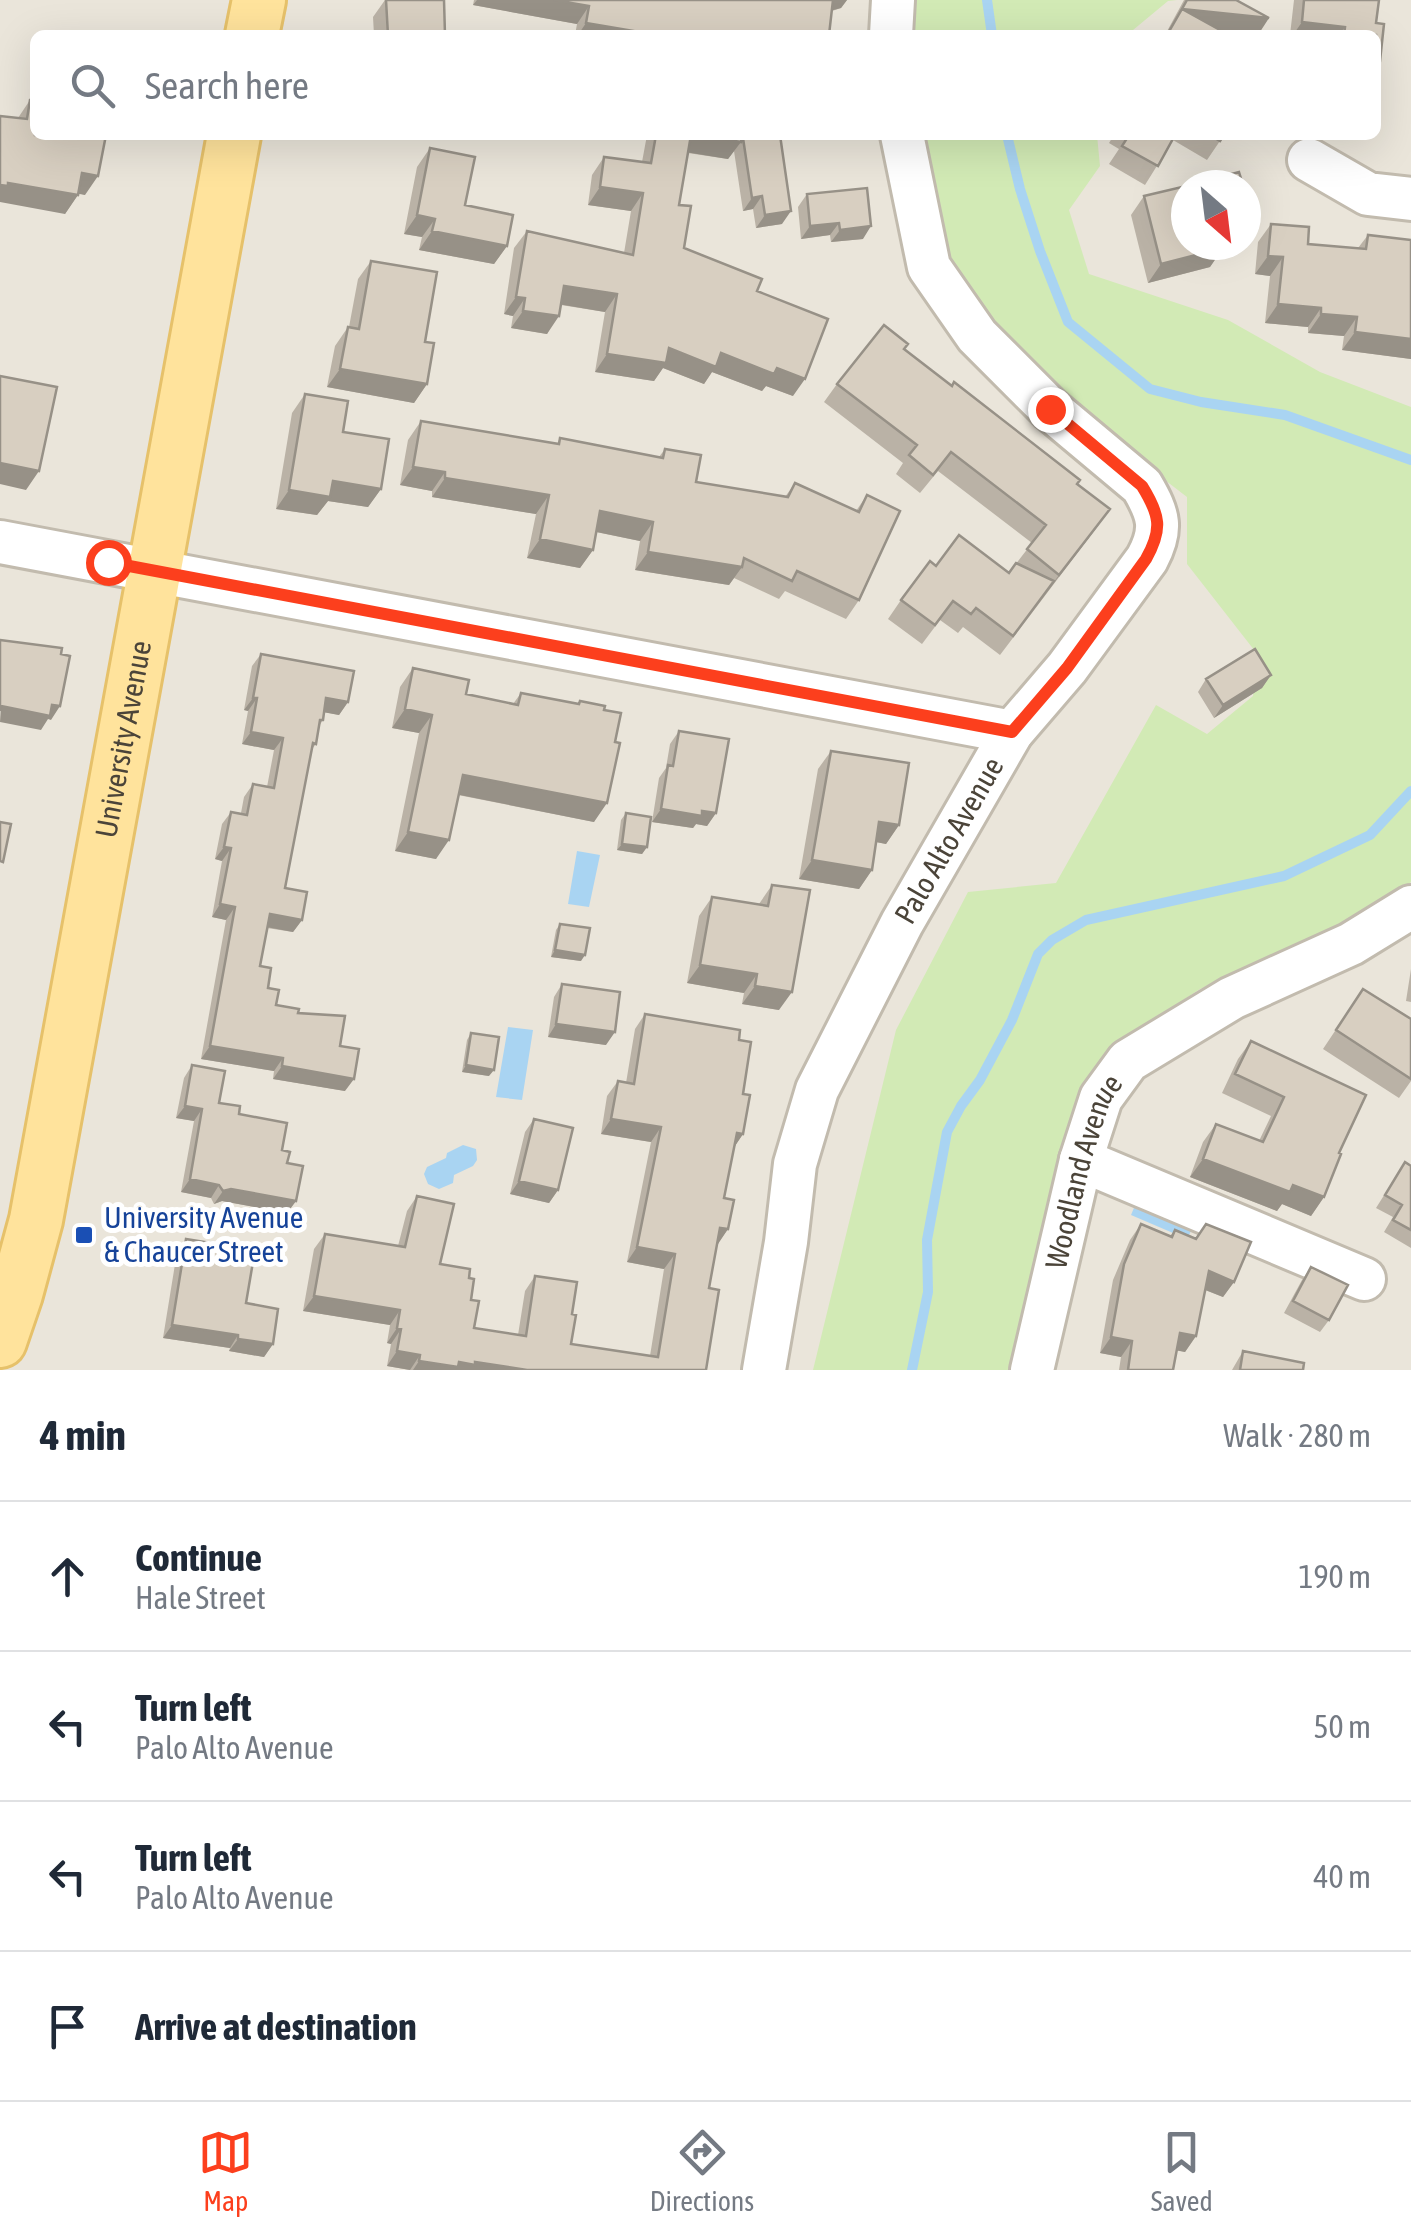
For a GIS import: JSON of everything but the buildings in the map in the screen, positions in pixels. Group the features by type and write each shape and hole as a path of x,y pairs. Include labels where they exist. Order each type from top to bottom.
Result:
{"main road":[{"path":"253,30 259,0"},
{"name":"University Avenue","path":"0,1341 36,1220 233,140"}],"street":[{"path":"890,30 893,0"},
{"name":"Palo Alto Avenue","path":"764,1370 795,1164 817,1090 902,923 1012,732 1067,668 1157,540 1158,520 1142,486 1050,409 977,336 928,267 903,140"},
{"path":"1309,160 1368,194 1411,199"},
{"path":"0,542 1012,732"},
{"name":"Woodland Avenue","path":"1032,1370 1081,1160 1101,1098 1128,1061 1232,998 1351,944 1411,907"},
{"path":"1081,1160 1364,1279"}],"shaded area":[{"path":"0,0 1411,0 1411,1370 0,1370"}],"green space":[{"path":"911,0 1177,0 1168,1 1133,30 909,30"},
{"path":"917,140 1097,140 1100,166 1069,210 1089,274 1228,320 1320,372 1411,407 1411,882 1381,909 1200,989 1107,1050 1071,1128 1017,1370 813,1370 896,1030 968,892 1056,883 1156,705 1207,734 1253,696 1258,655 1187,564 1187,497 1088,421 1012,351 941,261"}],"water":[{"path":"577,851 600,855 589,907 568,904"},
{"path":"508,1027 533,1030 522,1100 496,1097"},
{"path":"463,1145 476,1149 473,1166 454,1175 453,1183 439,1189 428,1184 424,1174 427,1167"},
{"path":"1136,1203 1193,1227 1187,1239 1131,1215"}],"waterway":[{"path":"987,0 991,30"},
{"path":"1008,140 1040,251 1068,322 1150,389 1201,402 1285,415 1411,460"},
{"path":"912,1370 928,1292 927,1240 947,1132 1012,1020 1038,954 1052,940 1086,920 1284,876 1370,835 1411,791"}],"place":[{"name":"University Avenue & Chaucer Street","path":"84,1235"}],"route":[{"path":"108,562 1012,732 1067,668 1157,540 1158,520 1142,486 1050,409"}]}
